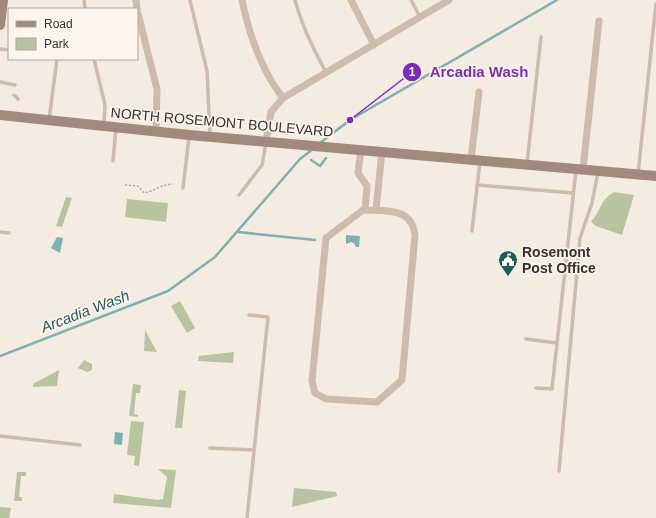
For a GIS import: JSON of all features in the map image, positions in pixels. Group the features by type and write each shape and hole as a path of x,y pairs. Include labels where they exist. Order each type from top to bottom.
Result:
{"street":[{"path":"0,25 3,0"},
{"path":"242,0 251,33 262,61 276,90 283,98"},
{"path":"351,0 374,45"},
{"path":"266,141 271,112 283,98 449,0"},
{"path":"138,13 157,89 156,130"},
{"path":"580,169 599,21"},
{"path":"475,160 478,92"},
{"name":"NORTH ROSEMONT BOULEVARD","path":"0,115 49,121 156,130 189,135 656,176"},
{"path":"361,149 358,173 368,186 365,210"},
{"path":"376,210 382,151"},
{"path":"363,180 378,182"},
{"path":"365,210 376,210 404,215 415,220 415,235 402,380 379,401 375,402 326,399 315,393 312,381 326,238 365,210"}],"lane":[{"path":"190,0 207,71 210,136"},
{"path":"296,0 301,19 312,46 327,73"},
{"path":"411,0 420,17"},
{"path":"638,174 656,4"},
{"path":"527,164 541,37"},
{"path":"49,121 57,60"},
{"path":"94,60 105,105 104,126"},
{"path":"0,82 15,84"},
{"path":"14,95 18,99"},
{"path":"113,161 116,127"},
{"path":"183,188 189,135"},
{"path":"239,195 262,165 266,141"},
{"path":"472,231 477,185 475,160"},
{"path":"536,388 552,389 573,193 580,169"},
{"path":"559,471 580,238 592,203 598,171"},
{"path":"477,185 573,193"},
{"path":"0,232 8,233"},
{"path":"247,518 268,317 249,315"},
{"path":"526,339 557,343"},
{"path":"0,436 80,445"},
{"path":"210,448 254,450"}],"path":[{"path":"125,185 138,186 144,193 155,190 167,184 174,184"}],"green space":[{"path":"614,192 634,195 622,235 596,226 591,222 603,202"},
{"path":"66,197 72,198 62,227 56,226"},
{"path":"127,199 168,203 166,222 125,217"},
{"path":"180,301 195,328 187,333 171,306"},
{"path":"145,330 157,352 144,351"},
{"path":"234,352 233,363 198,361 199,356"},
{"path":"84,360 92,364 92,370 87,372 78,368"},
{"path":"59,370 57,386 33,387 33,384"},
{"path":"133,384 141,385 140,393 136,393 134,414 138,415 138,417 129,416"},
{"path":"179,390 186,391 182,428 175,428"},
{"path":"131,421 144,422 139,466 134,465 135,456 127,455"},
{"path":"158,469 176,470 171,508 113,503 114,494 158,500 163,499 167,477"},
{"path":"17,472 26,472 26,476 21,476 19,497 22,497 22,501 14,501"},
{"path":"294,488 336,492 337,496 292,507"},
{"path":"0,507 11,508 9,518 0,518"}],"water":[{"path":"346,235 360,236 359,247 356,247 354,243 351,242 346,244"},
{"path":"57,237 63,238 60,253 51,248"},
{"path":"115,432 123,433 122,445 114,444"}],"waterway":[{"name":"Arcadia Wash","path":"320,143 350,120 557,0"},
{"name":"Arcadia Wash","path":"0,356 168,291 215,257 300,159 313,149"},
{"path":"311,160 320,166 326,158"},
{"path":"238,232 315,240"}],"place":[{"name":"Arcadia Wash","path":"350,120"},
{"name":"Rosemont Post Office","path":"508,277"}]}
